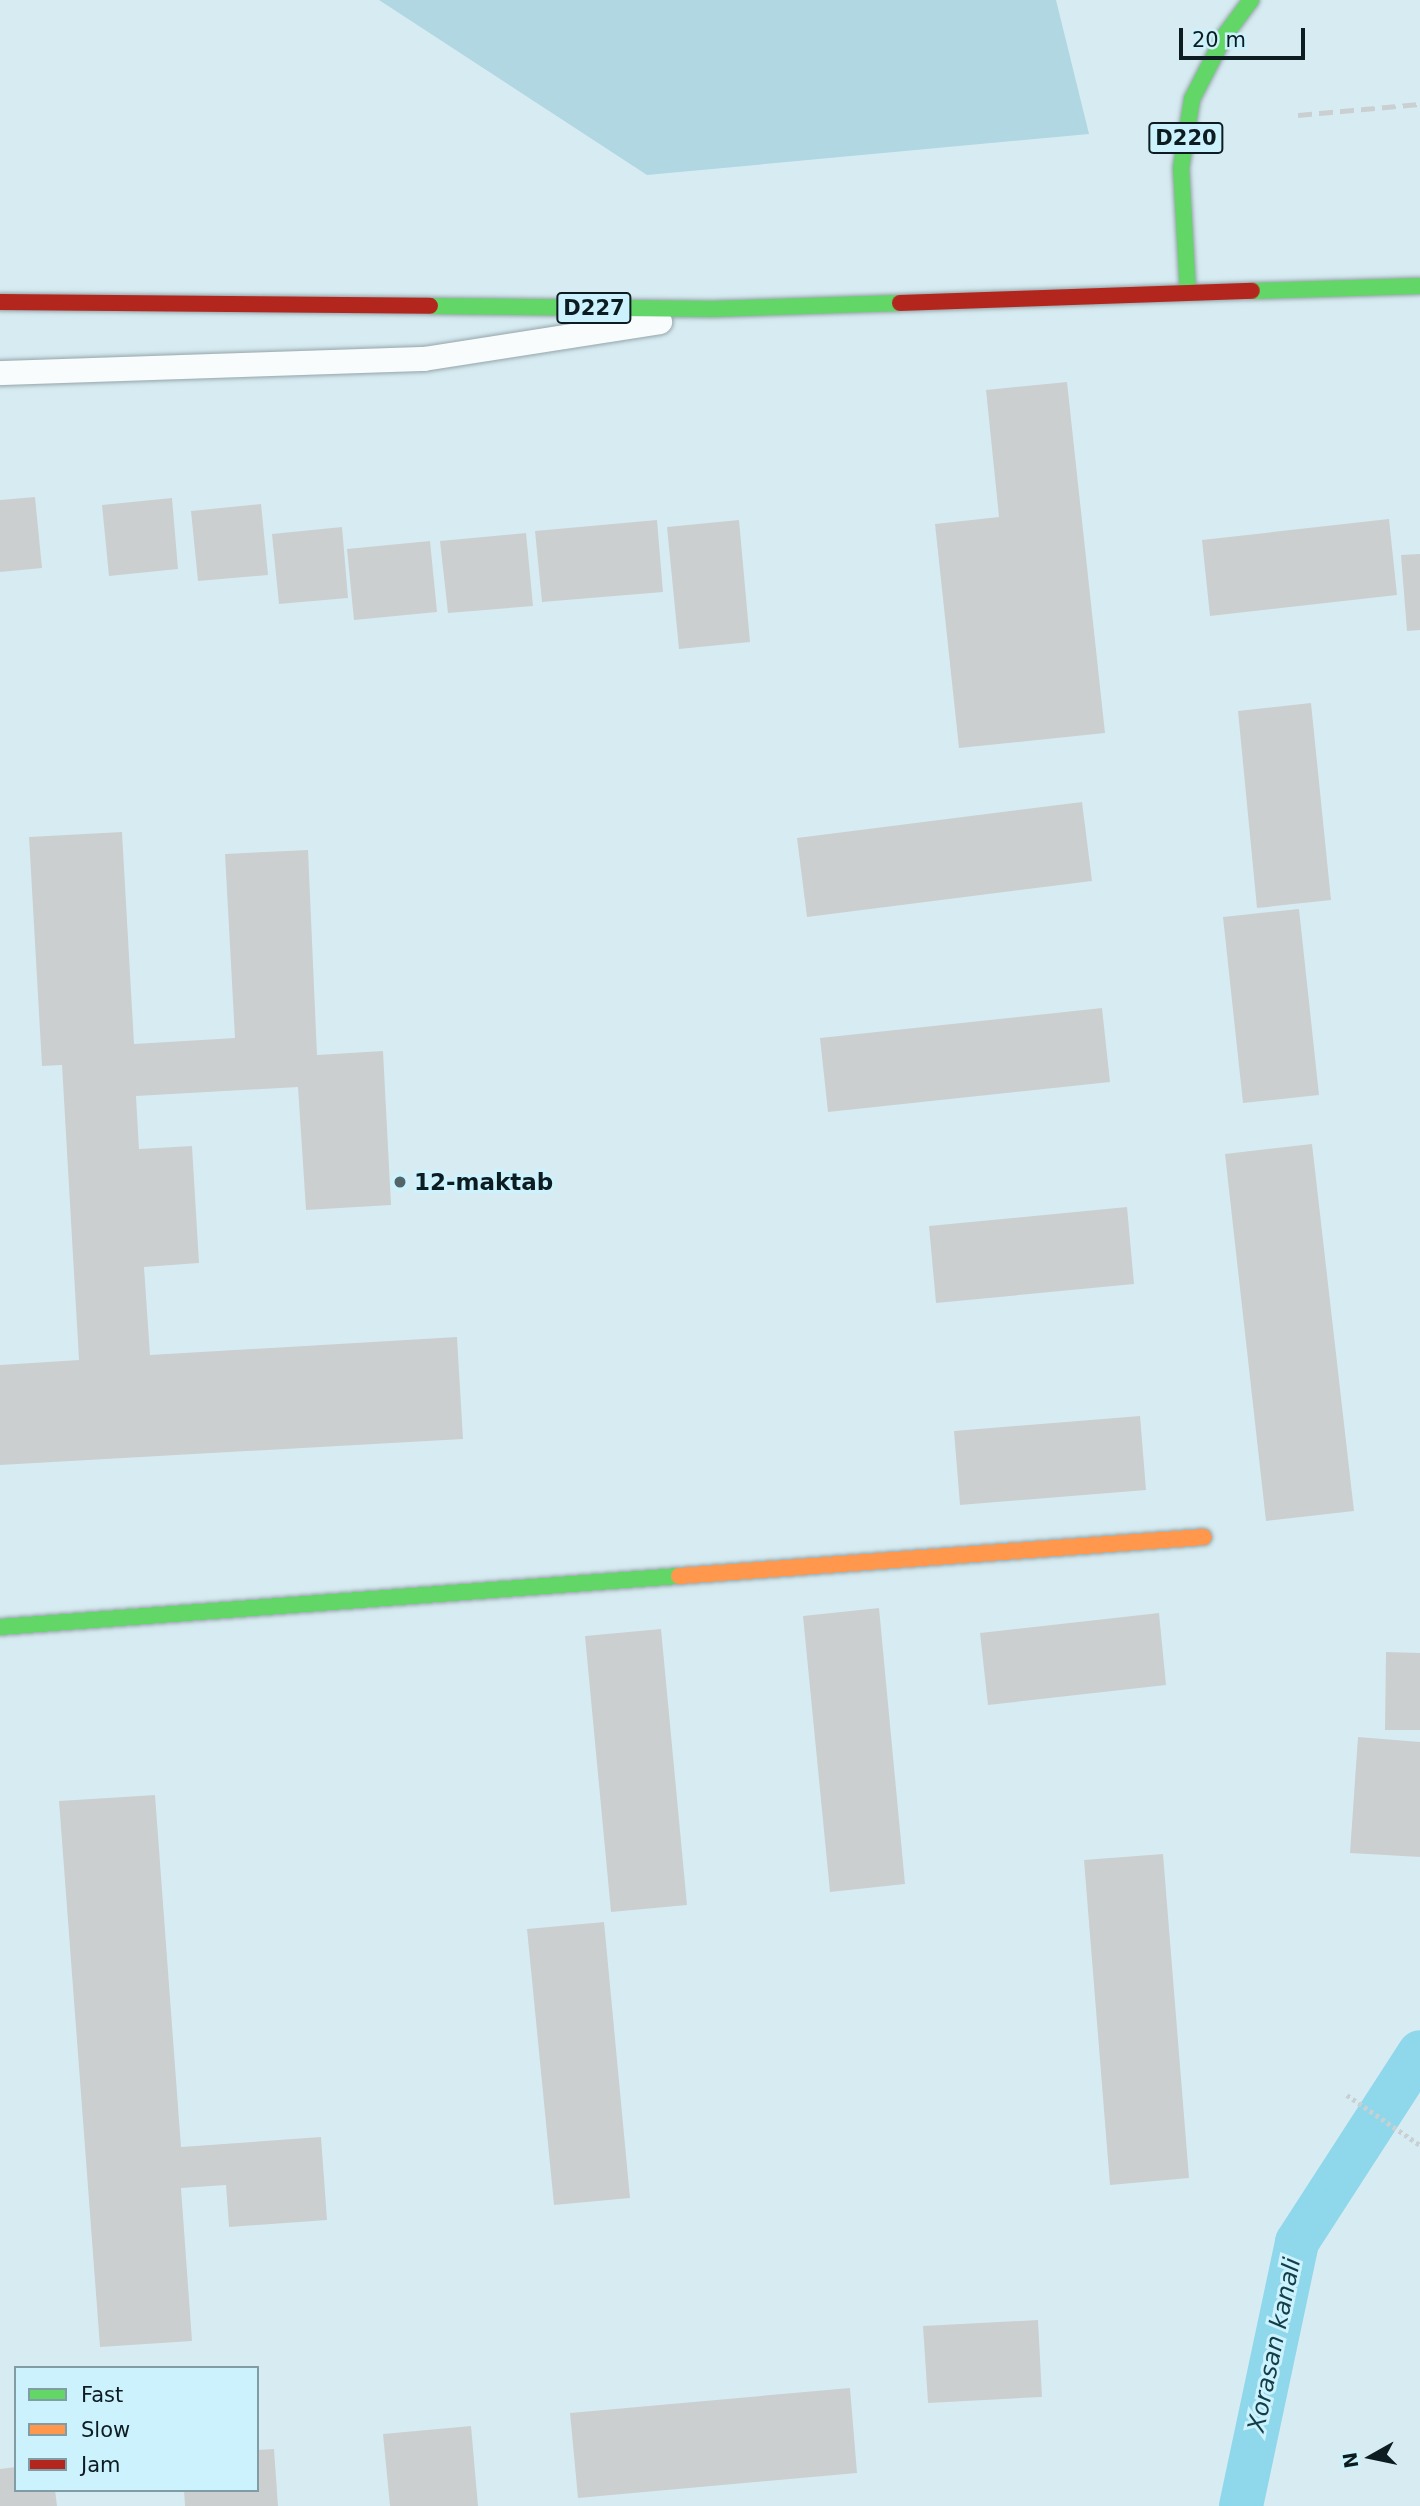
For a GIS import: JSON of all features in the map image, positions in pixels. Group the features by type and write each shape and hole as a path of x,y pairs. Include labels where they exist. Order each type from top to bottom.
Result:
{"main road":[{"name":"D220","path":"1188,293 1181,168 1192,99 1225,35 1251,0"},
{"path":"1188,293 1420,286"},
{"name":"D227","path":"0,302 712,309 1188,293"},
{"path":"0,1627 1203,1537"}],"lane":[{"path":"0,373 424,359 654,323 712,309"}],"path":[{"path":"1347,2095 1420,2145"}],"shaded area":[{"path":"379,0 1056,0 1089,134 647,175"}],"building":[{"path":"1067,382 1105,733 959,748 935,524 999,517 986,390"},
{"path":"35,497 42,568 0,572 0,500"},
{"path":"172,498 178,569 109,576 102,505"},
{"path":"261,504 268,575 198,581 191,511"},
{"path":"1389,519 1397,595 1210,616 1202,540"},
{"path":"657,520 663,592 542,602 535,531"},
{"path":"739,520 750,642 679,649 667,527"},
{"path":"342,527 348,598 279,604 272,534"},
{"path":"526,533 533,606 448,613 440,541"},
{"path":"430,541 437,612 354,620 347,549"},
{"path":"1420,554 1420,630 1407,631 1401,555"},
{"path":"1311,703 1331,900 1257,908 1238,711"},
{"path":"1082,802 1092,881 807,917 797,838"},
{"path":"122,832 134,1044 235,1038 225,854 308,850 317,1055 383,1051 391,1205 306,1210 298,1087 136,1096 139,1149 192,1146 199,1263 144,1267 150,1355 457,1337 463,1439 0,1465 0,1365 79,1360 62,1065 42,1066 29,837"},
{"path":"1299,909 1319,1095 1243,1103 1223,917"},
{"path":"1102,1008 1110,1082 828,1112 820,1038"},
{"path":"1312,1144 1354,1511 1266,1521 1225,1154"},
{"path":"1127,1207 1134,1284 936,1303 929,1226"},
{"path":"1140,1416 1146,1490 960,1505 954,1431"},
{"path":"879,1608 905,1884 830,1892 803,1616"},
{"path":"1159,1613 1166,1685 988,1705 980,1633"},
{"path":"661,1629 687,1905 611,1912 585,1636"},
{"path":"1386,1652 1420,1653 1420,1730 1385,1730"},
{"path":"1358,1737 1420,1742 1420,1857 1350,1853"},
{"path":"155,1795 181,2147 321,2137 327,2220 229,2227 226,2185 181,2188 192,2341 100,2347 59,1801"},
{"path":"1163,1854 1189,2178 1110,2185 1084,1860"},
{"path":"604,1922 630,2198 554,2205 527,1929"},
{"path":"1038,2320 1042,2397 928,2403 923,2326"},
{"path":"850,2388 857,2473 578,2498 570,2413"},
{"path":"471,2426 478,2506 390,2506 383,2434"},
{"path":"274,2449 278,2506 185,2506 184,2492 259,2492 259,2450"},
{"path":"14,2467 14,2492 55,2492 57,2506 0,2506 0,2469"}],"waterway":[{"name":"Xorasan kanali","path":"1241,2506 1297,2242 1420,2052"}],"railway":[{"path":"1298,115 1420,104"}],"traffic: fast":[{"path":"1188,293 1181,168 1192,99 1225,35 1251,0"},
{"path":"1252,291 1420,286"},
{"path":"430,306 712,309 900,303"},
{"path":"0,1627 679,1576"}],"traffic: slow":[{"path":"679,1576 1204,1537"}],"traffic: jam":[{"path":"900,303 1252,291"},
{"path":"0,302 430,306"}],"place":[{"name":"12-maktab","path":"400,1182"}]}
